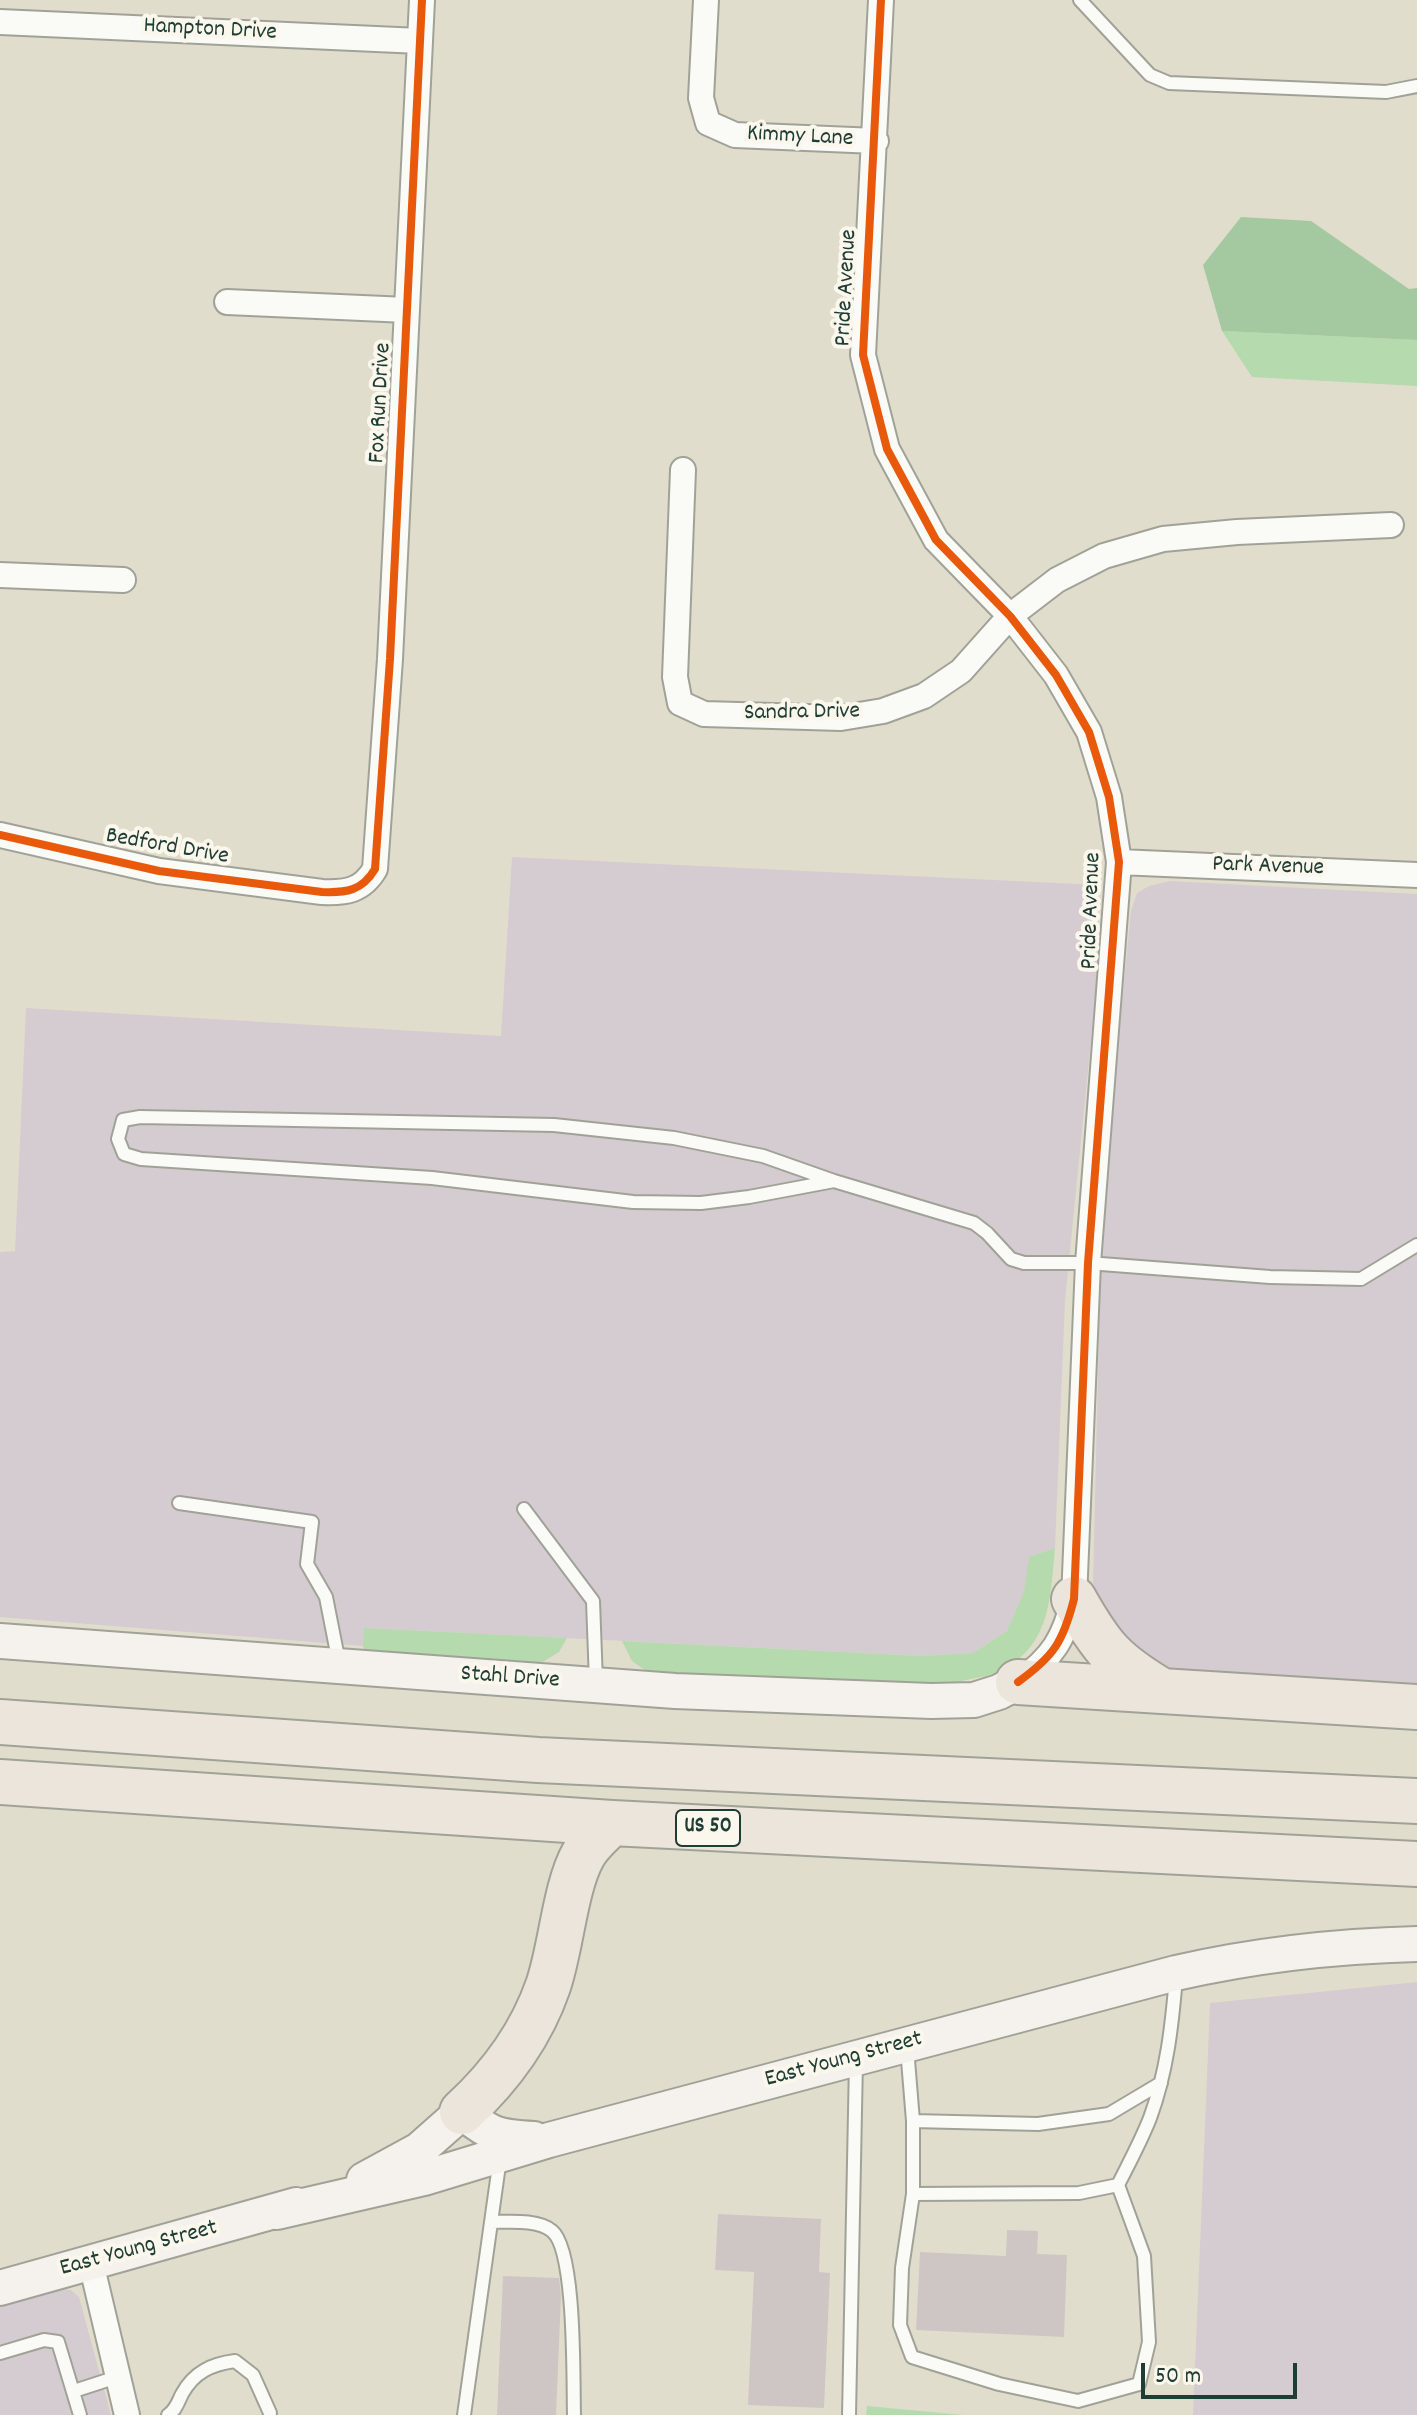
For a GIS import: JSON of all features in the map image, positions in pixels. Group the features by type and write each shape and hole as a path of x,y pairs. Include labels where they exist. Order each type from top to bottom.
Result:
{"highway":[{"path":"1074,1599 1096,1638 1125,1670 1162,1691"},
{"path":"1018,1682 1417,1707"},
{"path":"0,1722 538,1760 1417,1801"},
{"name":"US 50","path":"0,1782 612,1823 1417,1864"},
{"path":"462,2112 497,2077 518,2048 538,2011 549,1984 582,1856 612,1823"}],"main road":[{"name":"Stahl Drive","path":"0,1641 675,1691 974,1700 1018,1682"},
{"name":"East Young Street","path":"0,2288 277,2212 424,2178 549,2140 1176,1973 1228,1961 1375,1945 1417,1944"},
{"path":"462,2112 484,2130 500,2137 549,2140"},
{"name":"East Young Street","path":"277,2212 356,2184 419,2150 462,2112"}],"street":[{"name":"Fox Run Drive","path":"329,892 357,889 375,869 390,659 422,0"},
{"name":"Kimmy Lane","path":"706,0 701,98 708,123 735,135 876,141"},
{"name":"Pride Avenue","path":"881,0 863,355 887,449 936,540 1010,616 1056,675 1089,732 1109,797 1119,862 1088,1263 1074,1599 1068,1624 1056,1649 1018,1682"},
{"name":"Hampton Drive","path":"0,22 420,41"},
{"path":"227,302 407,310"},
{"name":"Sandra Drive","path":"683,470 675,677 680,703 704,714 841,718 883,711 924,696 961,671 1010,616 1057,580 1092,562 1163,539 1237,532 1391,525"},
{"path":"0,575 123,580"},
{"name":"Bedford Drive","path":"0,835 159,871 329,892"},
{"name":"Park Avenue","path":"1119,862 1417,875"},
{"path":"91,2263 127,2415"}],"lane":[{"path":"1080,0 1150,75 1169,83 1386,92 1417,86"},
{"path":"834,1181 701,1203 633,1202 432,1178 141,1159 124,1154 118,1139 123,1120 140,1117 554,1125 674,1138 763,1156 974,1223 1011,1259 1024,1263 1088,1263 1270,1277 1361,1279 1417,1245"},
{"path":"179,1503 312,1522 307,1564 326,1597 339,1666"},
{"path":"524,1509 593,1601 596,1685"},
{"path":"907,2045 913,2121 913,2194 902,2268 900,2325 912,2357 999,2384 1078,2401 1139,2384 1149,2342 1144,2256 1118,2185 1150,2119 1161,2083 1170,2037 1176,1973"},
{"path":"849,2415 856,2058"},
{"path":"913,2121 1038,2124 1109,2114 1161,2083"},
{"path":"464,2415 501,2155"},
{"path":"913,2194 1079,2193 1118,2185"},
{"path":"491,2222 521,2222 550,2228 561,2240 570,2286 574,2415"},
{"path":"0,2353 44,2340 58,2342 80,2415"},
{"path":"168,2415 199,2372 214,2364 235,2361 253,2375 270,2413"},
{"path":"74,2391 117,2377"}],"shaded area":[{"path":"512,857 1099,885 1098,970 1065,1301 1055,1548 1029,1557 1025,1592 1007,1631 973,1653 922,1656 365,1628 363,1646 0,1617 0,1252 15,1251 26,1008 501,1036"},
{"path":"1170,881 1417,894 1417,1690 1165,1674 1100,1622 1093,1583 1102,1202 1131,911 1137,893 1149,886"},
{"path":"1417,1982 1417,2415 1193,2415 1210,2003"},
{"path":"57,2288 71,2290 79,2297 111,2415 0,2415 0,2304"}],"green space":[{"path":"1241,217 1311,221 1409,289 1417,288 1417,340 1222,331 1203,265"},
{"path":"1222,331 1417,340 1417,386 1252,377"},
{"path":"1055,1548 1049,1603 1038,1636 1015,1662 981,1677 953,1683 649,1673 632,1661 622,1641 922,1656 973,1653 1007,1631 1024,1592 1029,1557"},
{"path":"364,1628 567,1638 559,1652 541,1663 366,1659"},
{"path":"867,2406 963,2415 866,2415"}],"building":[{"path":"718,2214 821,2219 819,2272 830,2273 824,2408 748,2405 754,2272 715,2270"},
{"path":"1007,2230 1038,2231 1037,2254 1067,2255 1064,2337 916,2330 920,2252 1006,2256"},
{"path":"503,2276 559,2278 556,2415 497,2415"}],"cycle path":[{"path":"0,835 159,871 322,892 353,889 365,882 375,869 390,659 422,0"},
{"path":"881,0 863,355 887,449 936,540 1010,616 1056,675 1089,732 1109,797 1119,862 1088,1263 1074,1599 1066,1626 1049,1656 1018,1682"}]}
